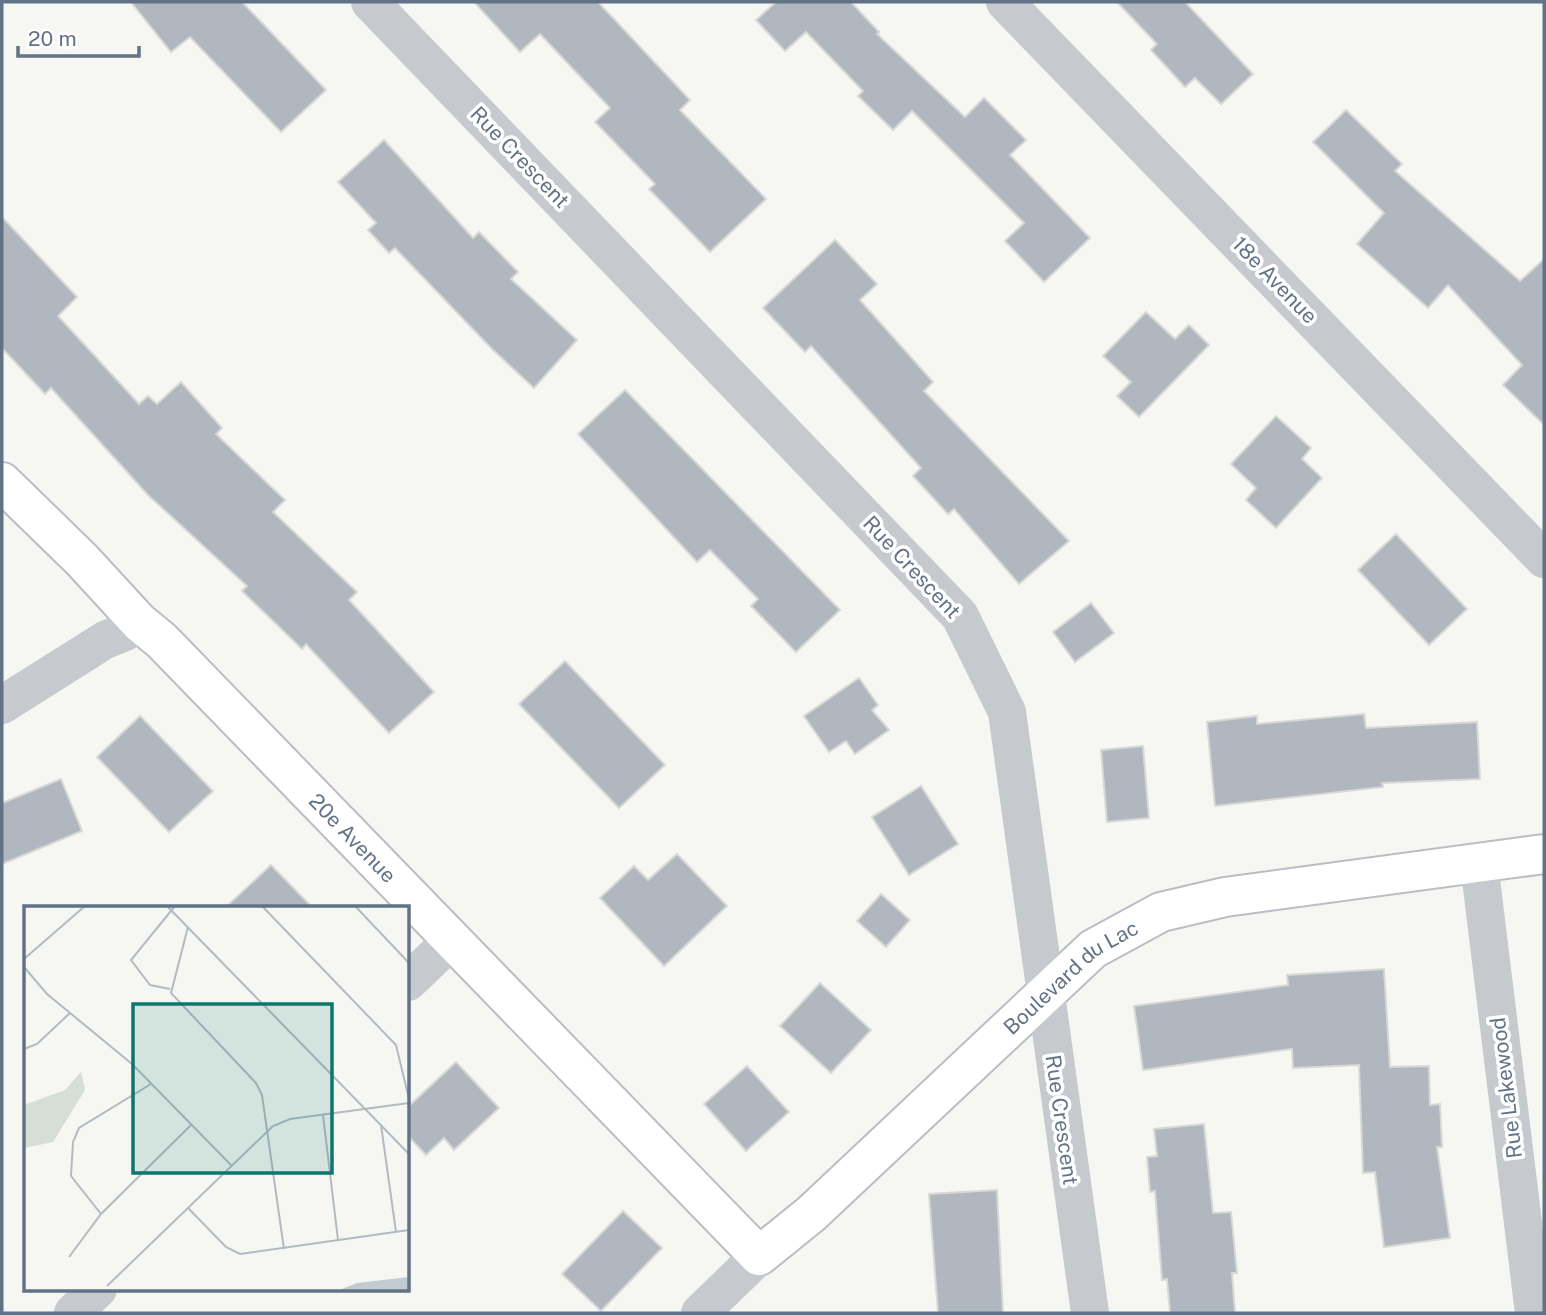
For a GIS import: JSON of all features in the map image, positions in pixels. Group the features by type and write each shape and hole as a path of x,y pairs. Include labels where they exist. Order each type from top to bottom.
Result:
{"street":[{"name":"Rue Crescent","path":"370,2 960,616 1007,712 1090,1313"},
{"name":"18e Avenue","path":"1005,2 1544,559"},
{"name":"20e Avenue","path":"2,482 82,560 139,622 162,641 760,1256"},
{"path":"2,705 139,622"},
{"name":"Boulevard du Lac","path":"700,1313 760,1256 831,1195 1093,949 1160,912 1225,897 1544,854"},
{"name":"Rue Lakewood","path":"1479,863 1534,1313"},
{"path":"410,980 452,940"},
{"path":"73,1313 97,1290"}],"building":[{"path":"131,2 242,2 326,90 281,132 190,37 171,52"},
{"path":"474,2 598,2 690,100 680,110 766,199 710,252 649,189 655,184 595,122 610,108 540,34 520,52"},
{"path":"776,2 851,2 879,32 877,34 965,117 984,98 1026,140 1010,155 1090,238 1044,282 1005,241 1024,223 912,111 893,130 858,96 863,91 806,32 785,51 756,20"},
{"path":"1117,2 1185,2 1253,74 1221,104 1195,78 1185,87 1151,50 1157,44"},
{"path":"1346,110 1402,164 1395,171 1520,281 1544,259 1544,425 1503,385 1522,365 1448,285 1428,308 1357,244 1384,213 1313,142"},
{"path":"384,140 473,238 479,232 518,272 511,279 577,340 534,388 492,349 395,248 389,253 368,230 376,223 338,182"},
{"path":"2,217 77,297 58,316 139,404 148,396 157,404 181,382 222,428 216,434 285,500 273,512 357,592 349,600 434,692 389,733 306,644 302,649 242,591 247,586 148,495 51,388 45,394 2,348"},
{"path":"835,240 877,284 860,300 933,382 924,391 1069,541 1019,584 954,509 948,514 913,476 921,468 811,346 805,352 763,308"},
{"path":"1146,312 1175,339 1189,325 1209,345 1139,417 1117,396 1131,382 1103,356"},
{"path":"625,390 840,610 796,652 751,606 758,599 710,550 697,562 578,434"},
{"path":"1276,416 1311,448 1302,459 1322,478 1276,528 1246,500 1256,488 1231,464"},
{"path":"1396,534 1467,609 1429,645 1358,570"},
{"path":"1091,603 1114,633 1075,662 1053,632"},
{"path":"565,661 665,765 619,808 519,704"},
{"path":"859,678 878,705 872,710 889,730 855,754 846,741 829,752 804,716"},
{"path":"1364,714 1366,728 1477,722 1480,779 1382,783 1383,787 1215,806 1207,722 1257,716 1257,724"},
{"path":"140,716 213,791 169,832 97,757"},
{"path":"1143,746 1149,818 1107,822 1101,750"},
{"path":"61,779 82,831 2,864 2,803"},
{"path":"921,786 958,844 909,875 872,817"},
{"path":"677,854 727,906 664,966 600,898 634,866 648,880"},
{"path":"271,865 311,906 227,906"},
{"path":"881,894 910,920 886,947 857,921"},
{"path":"1384,969 1390,1067 1429,1066 1430,1105 1440,1104 1442,1147 1437,1147 1450,1238 1384,1247 1375,1172 1363,1173 1359,1065 1293,1068 1292,1049 1143,1070 1134,1006 1288,985 1287,975"},
{"path":"820,983 871,1030 831,1073 780,1026"},
{"path":"456,1062 499,1108 454,1150 444,1138 426,1155 410,1138 410,1105"},
{"path":"747,1066 789,1112 746,1151 704,1104"},
{"path":"1204,1124 1213,1213 1231,1212 1237,1273 1232,1273 1235,1313 1170,1313 1167,1279 1162,1280 1155,1191 1150,1192 1147,1157 1157,1156 1154,1129"},
{"path":"997,1190 1003,1313 938,1313 929,1194"},
{"path":"623,1211 662,1248 601,1311 562,1274"}]}
